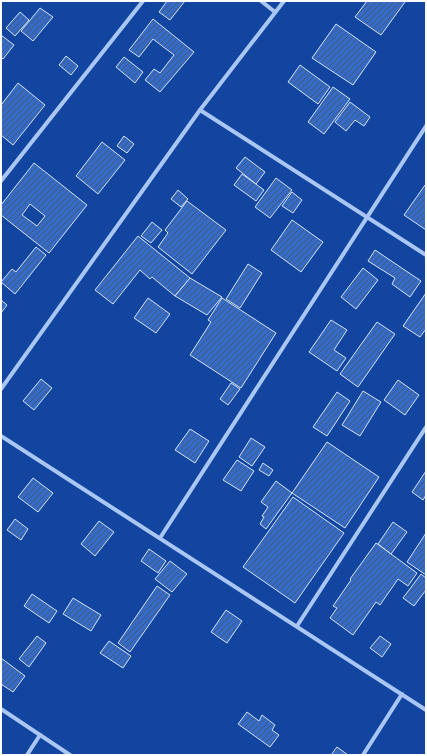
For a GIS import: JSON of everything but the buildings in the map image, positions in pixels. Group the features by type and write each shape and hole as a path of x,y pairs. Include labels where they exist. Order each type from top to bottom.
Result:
{"street":[{"path":"1,181 144,1"},
{"path":"261,1 275,12"},
{"path":"1,389 200,110 284,1"},
{"path":"200,110 426,255"},
{"path":"160,538 426,126"},
{"path":"297,626 426,427"},
{"path":"1,436 426,710"},
{"path":"363,755 402,694"},
{"path":"1,709 70,755"},
{"path":"27,755 40,735"}]}
